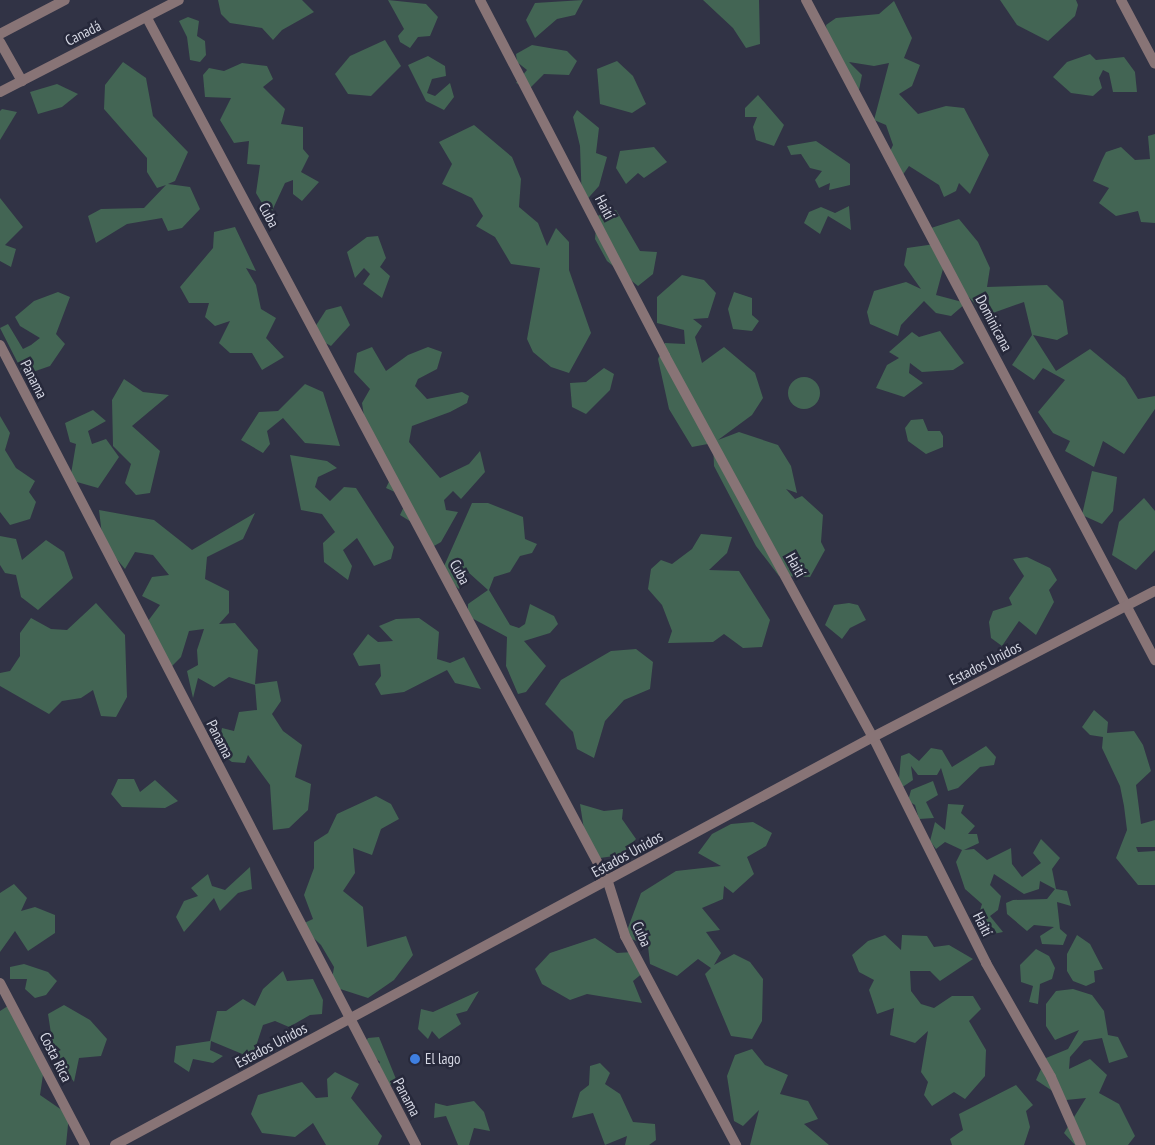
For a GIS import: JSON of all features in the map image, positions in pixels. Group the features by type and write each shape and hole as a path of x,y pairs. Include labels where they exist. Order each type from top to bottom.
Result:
{"street":[{"path":"0,34 65,0"},
{"name":"Canadá","path":"0,92 180,0"},
{"name":"Haití","path":"480,0 665,356 873,737 986,963 1051,1077 1081,1145"},
{"name":"Dominicana","path":"806,0 1155,660"},
{"path":"1121,0 1155,64"},
{"name":"Cuba","path":"147,18 608,882 625,936 736,1145"},
{"path":"0,42 22,81"},
{"name":"Panama","path":"0,345 349,1020 416,1145"},
{"name":"Estados Unidos","path":"115,1145 608,882 873,737 1155,591"},
{"name":"Costa Rica","path":"0,983 85,1145"}],"green space":[{"path":"218,0 302,0 314,12 282,30 273,40 262,28 230,23 221,14"},
{"path":"388,0 426,4 438,17 430,36 418,37 410,48 400,42 398,36 404,29"},
{"path":"583,0 575,15 557,19 535,38 526,20 535,3"},
{"path":"703,0 759,0 760,44 746,48 733,28"},
{"path":"1000,0 1076,0 1078,5 1075,16 1048,41 1017,25"},
{"path":"894,1 912,38 904,58 920,65 912,86 899,94 918,114 946,106 964,108 989,155 970,194 959,183 956,191 944,197 939,185 909,166 902,176 886,160 893,145 886,125 874,120 889,63 874,66 849,62 862,75 858,95 829,49 826,25 836,18 879,14"},
{"path":"188,17 199,21 197,36 205,41 206,55 200,62 190,60 187,37 179,21"},
{"path":"385,40 401,66 371,96 348,94 335,74 350,56"},
{"path":"532,45 567,51 577,61 569,75 544,74 530,88 516,83 527,70 517,62 516,54"},
{"path":"1090,54 1096,60 1124,57 1135,72 1137,92 1113,92 1109,73 1103,70 1099,78 1102,88 1093,96 1071,93 1053,77 1067,62"},
{"path":"428,56 445,66 446,76 432,79 427,93 435,96 450,83 454,97 444,110 426,101 408,65"},
{"path":"617,61 633,76 646,104 632,113 600,104 597,69"},
{"path":"123,62 146,78 153,116 188,152 175,181 168,184 190,187 200,209 182,228 168,231 162,218 127,224 96,243 88,216 101,209 144,208 166,185 157,188 147,172 147,158 104,109 105,85"},
{"path":"242,63 267,66 273,79 263,87 285,109 281,124 303,127 303,149 309,156 301,172 319,182 302,201 293,194 293,180 285,183 272,211 266,210 256,193 260,165 247,164 249,141 234,143 220,120 231,98 205,97 203,75 209,68 224,71"},
{"path":"57,84 78,94 62,107 38,114 30,92"},
{"path":"758,95 784,125 774,146 756,140 753,127 757,117 745,117 745,108"},
{"path":"2,109 17,112 0,140 0,111"},
{"path":"577,110 599,128 596,153 607,157 599,186 582,205 580,146 573,117"},
{"path":"474,125 512,157 521,179 519,207 538,223 547,246 556,228 569,242 569,270 591,333 569,373 551,367 533,352 527,339 540,268 511,264 495,237 476,226 483,216 472,198 442,184 452,164 439,142"},
{"path":"1155,134 1155,223 1141,222 1138,211 1116,216 1099,203 1109,188 1093,181 1102,160 1106,152 1121,147 1135,160 1150,159 1148,136"},
{"path":"816,141 850,164 850,185 829,190 830,183 819,188 815,180 822,171 810,168 801,154 791,155 787,146"},
{"path":"654,147 667,162 644,178 638,173 626,184 616,168 620,151"},
{"path":"0,198 23,227 5,245 16,249 11,267 0,261"},
{"path":"849,206 851,230 828,216 820,234 804,223 809,212 821,207 835,213"},
{"path":"616,210 640,251 657,252 653,274 638,286 607,261 595,239 597,216"},
{"path":"959,219 978,242 990,268 987,287 1047,285 1063,301 1068,334 1057,340 1033,335 1056,371 1090,349 1125,378 1138,399 1155,396 1155,409 1124,454 1103,441 1094,467 1065,451 1070,441 1053,433 1038,412 1065,380 1043,368 1034,380 1012,365 1032,335 1024,302 990,314 988,295 976,305 943,269 936,295 966,303 951,316 936,313 924,301 901,325 898,336 870,324 867,312 874,291 906,282 921,289 904,265 907,248 935,244 928,229"},
{"path":"235,227 256,271 246,268 256,285 261,309 276,318 266,338 284,357 262,370 252,353 230,353 219,343 230,321 215,326 205,317 209,303 189,303 180,287 213,248 214,232"},
{"path":"378,236 386,258 380,267 390,276 382,298 363,284 370,274 364,268 355,278 347,252 367,237"},
{"path":"682,275 704,280 716,293 708,318 693,319 702,326 695,337 702,363 724,347 755,373 763,398 752,415 718,440 739,432 778,445 791,466 797,493 786,489 795,499 802,496 823,515 821,542 825,550 810,577 779,576 756,546 714,466 713,443 692,447 669,409 658,359 665,343 685,344 684,330 657,323 657,297"},
{"path":"58,292 70,297 56,334 65,344 50,366 24,375 0,328 8,324 23,349 31,345 40,338 20,326 15,317 34,301"},
{"path":"734,292 752,298 752,315 759,321 752,331 733,329 728,309"},
{"path":"341,306 350,325 331,346 320,340 315,327 326,310"},
{"path":"940,331 964,363 953,370 922,372 910,363 909,373 923,383 904,397 876,388 887,365 899,358 889,352 912,332 919,337"},
{"path":"372,347 386,371 408,355 428,347 442,352 437,369 418,379 415,386 427,399 462,392 469,396 467,403 450,412 412,426 409,442 440,478 469,464 480,451 485,472 461,499 453,491 444,500 446,510 458,512 441,542 427,550 421,528 400,515 408,498 386,488 393,473 365,423 362,403 370,389 354,372 357,353"},
{"path":"604,368 614,374 610,390 586,414 572,407 570,383 586,382"},
{"path":"804,377 810,378 815,382 819,387 819,399 815,404 810,408 804,409 798,408 793,404 789,399 788,393 789,387 793,382 798,378"},
{"path":"124,379 143,392 169,395 132,426 160,451 150,493 136,495 125,483 131,464 113,446 112,400"},
{"path":"305,384 323,392 340,446 305,443 283,418 267,431 270,444 263,453 241,440 259,412 278,411"},
{"path":"93,410 106,421 88,431 92,444 106,439 119,457 98,488 70,480 76,444 70,442 65,423"},
{"path":"0,416 10,433 5,450 16,468 35,481 29,492 36,502 30,519 10,525 0,512"},
{"path":"923,419 928,431 940,431 943,436 943,447 926,454 908,441 905,428 911,420"},
{"path":"290,455 327,461 337,468 318,477 315,487 330,501 344,487 356,488 394,547 391,559 374,566 357,538 343,550 352,566 348,580 324,562 323,543 335,532 322,514 301,510"},
{"path":"1092,471 1117,477 1113,511 1102,524 1082,515"},
{"path":"1144,498 1155,511 1155,550 1136,570 1112,555 1119,522"},
{"path":"472,503 488,503 523,517 525,539 537,544 532,553 520,556 510,572 494,577 489,590 510,625 519,628 525,624 530,604 554,616 558,624 550,633 524,641 546,666 526,692 518,694 506,666 507,637 468,616 468,604 488,590 468,572 459,589 441,573"},
{"path":"99,510 154,520 192,550 255,513 243,539 207,557 205,579 229,591 229,613 219,624 235,623 258,650 255,684 277,681 281,701 272,714 283,731 302,745 295,777 311,784 308,810 289,828 273,830 270,785 248,755 245,763 232,762 218,752 222,728 234,731 239,712 257,710 255,685 229,677 214,687 198,678 193,698 187,671 198,665 197,650 204,629 189,631 181,657 168,670 145,625 160,605 142,596 152,577 169,575 153,555 135,552 125,569 103,543"},
{"path":"701,534 732,537 727,553 709,570 739,571 770,620 762,647 743,648 724,634 713,642 668,643 672,631 662,605 648,589 651,569 661,560 672,564 692,549"},
{"path":"0,536 16,539 22,560 46,540 64,552 73,578 38,610 21,597 16,575 5,573 0,565"},
{"path":"1027,557 1050,568 1057,580 1049,590 1054,602 1036,635 1019,621 1002,646 991,638 989,622 993,611 1012,605 1009,598 1024,576 1013,559"},
{"path":"96,603 125,635 127,697 116,717 101,716 93,690 81,698 62,701 49,714 0,686 0,673 10,671 20,656 20,633 31,618 51,629 67,630"},
{"path":"849,603 858,605 866,620 850,628 842,639 825,625 834,605"},
{"path":"419,618 439,632 437,659 450,663 464,657 481,689 455,683 447,670 404,692 381,695 375,684 381,676 380,664 359,666 353,654 368,634 378,642 393,641 379,626 396,619"},
{"path":"636,649 653,662 650,689 624,700 605,721 594,758 577,749 573,732 545,704 561,680 611,651"},
{"path":"1094,710 1108,722 1107,733 1134,731 1143,745 1151,771 1136,785 1141,824 1155,820 1155,847 1136,847 1138,852 1155,851 1155,885 1138,885 1116,858 1127,830 1124,806 1120,786 1102,748 1103,737 1090,735 1082,727"},
{"path":"986,746 996,757 994,765 980,767 958,788 948,791 941,768 937,775 918,775 911,766 913,780 898,790 901,756 909,753 919,761 931,748 942,750 952,767"},
{"path":"118,779 134,779 140,792 155,780 178,801 165,808 122,807 111,794"},
{"path":"933,781 938,795 926,802 934,818 919,819 915,805 908,801 911,790"},
{"path":"376,796 391,804 399,819 381,829 372,855 353,848 355,873 343,891 363,907 367,947 406,936 413,955 394,980 368,998 331,986 334,967 321,945 300,925 313,919 304,895 314,868 314,842 328,833 337,814"},
{"path":"580,804 604,811 623,809 622,819 636,839 621,855 600,858 585,836"},
{"path":"948,804 964,805 961,813 975,826 968,834 977,834 979,843 964,850 974,849 987,860 1011,848 1012,864 1022,877 1041,863 1033,853 1041,839 1060,858 1052,869 1056,889 1067,891 1071,906 1057,902 1060,929 1067,935 1063,945 1042,944 1040,936 1054,927 1034,925 1027,931 1007,914 1006,903 1013,900 1047,899 1055,889 1040,881 1039,889 1024,894 994,874 990,885 1001,896 998,910 990,916 1003,932 993,934 978,917 982,904 965,889 956,862 962,850 945,842 936,849 930,841 935,822 945,830"},
{"path":"753,822 772,833 766,846 747,857 754,874 733,893 724,886 723,899 702,908 720,930 706,932 721,953 714,965 734,954 750,962 763,979 762,1021 752,1039 731,1036 705,974 711,968 698,959 677,976 650,964 648,946 625,936 641,893 676,871 721,866 698,853 712,834 731,824"},
{"path":"250,867 252,889 238,893 220,911 214,898 184,932 176,917 184,901 198,896 191,888 208,874 212,886 225,890"},
{"path":"14,884 27,898 21,911 35,907 55,915 55,933 28,951 15,931 0,952 0,893"},
{"path":"885,935 901,950 902,935 927,936 934,947 949,945 973,959 940,981 930,971 910,971 911,991 921,1004 934,1008 952,996 973,996 981,1009 969,1021 986,1050 985,1076 965,1099 954,1092 932,1106 924,1095 928,1082 921,1072 928,1031 915,1043 890,1035 894,1008 877,1014 869,990 874,980 859,972 852,955 868,941"},
{"path":"1077,935 1090,944 1103,969 1094,971 1095,982 1086,986 1073,981 1067,971 1067,954"},
{"path":"595,938 617,953 633,952 644,972 633,981 642,1003 587,994 570,1000 542,984 535,969 550,953"},
{"path":"1036,949 1049,956 1055,968 1052,979 1040,984 1038,1004 1029,1002 1033,986 1021,982 1020,965"},
{"path":"24,964 48,972 57,981 46,995 35,998 25,989 27,979 10,979 10,967"},
{"path":"283,971 287,981 313,979 323,1000 322,1014 310,1015 289,1027 275,1021 263,1025 252,1058 211,1041 210,1050 223,1056 213,1063 193,1059 189,1072 174,1062 176,1046 210,1041 217,1011 226,1011 243,999 255,1006 263,989"},
{"path":"1073,989 1092,995 1104,1011 1108,1035 1118,1037 1128,1057 1109,1063 1102,1038 1084,1041 1070,1057 1069,1069 1090,1059 1107,1075 1099,1093 1119,1104 1135,1136 1128,1145 1075,1145 1064,1133 1086,1098 1066,1100 1036,1080 1046,1058 1068,1049 1079,1030 1055,1040 1046,1026 1046,1004 1056,991"},
{"path":"479,991 467,1011 456,1014 461,1024 439,1039 432,1031 428,1039 418,1029 421,1009 433,1012"},
{"path":"11,1004 44,1068 40,1095 69,1115 66,1145 0,1145 0,1011"},
{"path":"64,1005 90,1020 107,1039 101,1056 79,1058 74,1082 54,1053 48,1014"},
{"path":"379,1037 396,1079 386,1089 376,1070 380,1062 363,1047 368,1038"},
{"path":"752,1049 765,1065 788,1075 780,1094 808,1101 818,1119 804,1124 829,1145 750,1145 759,1110 743,1126 734,1121 727,1076 735,1055"},
{"path":"600,1063 610,1073 605,1084 620,1094 633,1122 655,1124 656,1140 649,1145 625,1145 627,1136 605,1145 593,1113 572,1118 580,1092 589,1085 590,1066"},
{"path":"335,1072 359,1084 351,1098 382,1136 378,1145 326,1145 313,1123 295,1137 262,1133 251,1114 258,1095 302,1082 316,1098 328,1097 327,1079"},
{"path":"1016,1085 1033,1105 1026,1111 1030,1127 1024,1145 952,1145 950,1139 963,1130 959,1114"},
{"path":"474,1101 484,1112 490,1131 474,1128 469,1145 458,1145 446,1116 434,1118 435,1103 447,1106"}],"place":[{"name":"El lago","path":"415,1059"}]}
